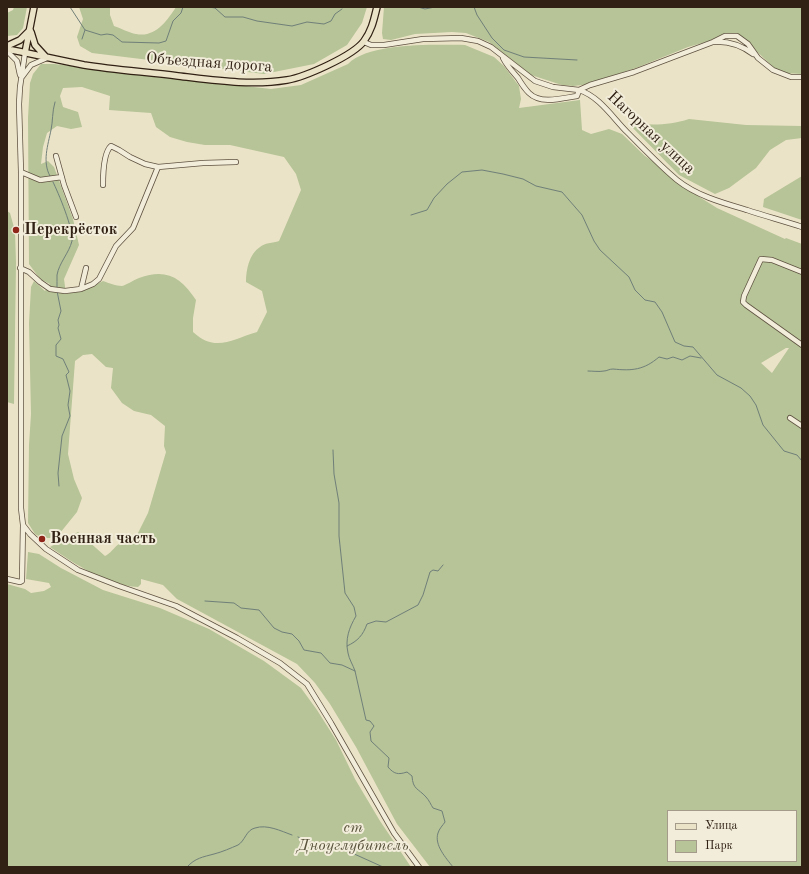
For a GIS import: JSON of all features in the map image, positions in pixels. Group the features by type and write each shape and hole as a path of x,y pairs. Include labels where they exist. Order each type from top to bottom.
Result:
{"main road":[{"path":"25,53 34,7"},
{"name":"Объездная дорога","path":"7,49 86,65 233,81 275,82 288,80 312,72 355,50 364,42 374,22 377,7"},
{"path":"7,49 20,40 30,30"},
{"path":"30,30 38,50 47,58"}],"street":[{"path":"364,42 371,45 384,45 423,39 461,38 478,41 491,47 535,81 553,87 579,90 634,72 725,36 737,36 748,44 758,58"},
{"path":"712,42 732,43 747,50 773,70 791,77 802,77"},
{"path":"7,49 17,61 21,78"},
{"path":"7,579 20,582 22,581 23,525 20,508 21,172 19,104 25,53"},
{"path":"502,56 508,67 529,93 538,99 561,99 577,96 579,90"},
{"path":"21,78 31,65 47,58"},
{"name":"Нагорная улица","path":"579,90 586,92 602,105 627,132 678,181 699,194 802,227"},
{"path":"103,185 105,160 108,149 111,146 120,150 130,158 158,167 236,162"},
{"path":"56,156 76,217"},
{"path":"20,268 29,272 50,289 65,291 81,289 93,284 99,278 116,246 133,228 158,167"},
{"path":"21,172 40,180 62,177"},
{"path":"802,272 772,260 761,259 744,296 743,302 746,306 802,345"},
{"path":"81,289 86,268"},
{"path":"790,418 802,426"},
{"path":"23,525 38,543 78,570 118,586 176,606 237,638 280,663 307,684 394,833 419,867"}],"green space":[{"path":"14,7 27,7 23,28 17,35 7,36 7,13 13,10"},
{"path":"79,7 110,7 110,15 114,26 143,35 155,31 160,27 169,18 176,7 367,7 362,23 347,45 314,64 264,74 92,53 80,46 77,37 83,19"},
{"path":"384,7 802,7 802,74 784,73 774,68 742,37 725,34 713,40 688,47 636,68 583,85 562,85 531,75 489,42 466,33 452,32 415,34 391,40 383,39"},
{"path":"421,45 465,45 494,57 504,66 519,86 521,99 519,108 580,100 582,130 591,134 609,129 622,134 645,156 669,172 701,198 717,208 785,239 786,238 802,244 802,867 430,867 397,824 356,747 330,704 315,683 297,664 177,599 163,585 141,579 141,584 138,587 114,582 80,567 50,547 78,532 105,556 120,543 133,543 148,513 166,452 164,446 165,426 151,415 134,411 122,403 111,388 113,368 106,367 92,354 83,355 75,361 68,454 74,479 82,498 77,512 60,533 50,538 42,538 35,534 28,523 31,414 29,323 31,287 34,281 45,291 50,284 40,279 29,264 28,118 30,83 33,74 41,64 54,64 271,89 301,85 371,52 387,48","holes":["82,87 110,96 109,110 151,113 156,127 170,137 205,145 230,145 284,157 296,174 301,190 279,241 266,244 256,250 249,263 246,282 262,291 267,312 257,332 232,341 217,343 209,342 201,338 193,332 193,318 196,300 185,285 178,280 165,275 149,275 122,286 103,281 87,289 66,294 64,279 79,245 73,219 54,167 48,161 41,164 43,147 47,133 57,126 71,129 82,127 78,112 63,107 60,96 63,88","786,348 789,348 772,373 761,363"]},
{"path":"689,119 746,125 802,126 802,138 786,140 770,150 756,168 729,188 715,194 679,175 628,123 659,124 674,123"},
{"path":"802,176 802,220 763,207 764,199"},
{"path":"7,211 10,213 15,231 14,404 7,402"},
{"name":"ст Дноуглубитель","path":"28,552 39,554 61,568 103,590 160,608 209,629 264,661 301,688 336,740 355,779 380,821 411,867 7,867 7,584 25,589 31,593 44,591 51,587 49,583 26,579"}],"waterway":[{"path":"70,7 85,30 101,35 113,35 122,42 159,43 166,41 173,21 181,13 183,7"},
{"path":"209,7 215,8 225,17 243,17 257,21 292,26 307,22 324,24 331,21 335,14 342,9"},
{"path":"418,7 425,9 435,7"},
{"path":"474,7 477,15 492,38 504,50 524,57 577,60"},
{"path":"82,39 85,30"},
{"path":"50,176 46,165 46,153 52,127 55,102"},
{"path":"411,215 427,210 434,198 447,184 462,172 482,170 503,174 523,179 536,186 562,192 582,215 594,241 600,250 629,277 635,290 645,300 655,302 662,312 675,342 684,346 693,347 717,375 741,388 750,396 756,405 763,425 784,451 797,455 802,461"},
{"path":"53,182 65,211 72,236 71,245 58,271 57,288"},
{"path":"57,291 61,311 58,320 58,328 61,339 56,345 56,356 63,359 69,372 66,375 70,391 68,405 70,416 62,436 58,473 59,486"},
{"path":"588,371 638,369 648,365 659,357 667,359 673,357 682,360 690,356 701,358"},
{"path":"333,450 334,474 339,503 339,536 345,593 354,607 356,616 348,634 347,648 349,658 355,671 366,720 370,721 374,726 370,732 371,741 389,758 388,767 390,769 396,773 407,772 412,776 413,784 427,798 433,808 442,811 445,822 440,829 437,838 441,851 453,867"},
{"path":"347,646 360,637 367,624 376,621 386,622 418,605 423,595 430,572 433,570 438,571 443,565"},
{"path":"205,601 234,603 241,608 259,610 274,628 282,632 292,634 299,641 304,650 321,653 330,663 342,665 355,671"},
{"path":"187,867 199,858 238,845 248,833 255,828 269,827 292,835"},
{"path":"298,837 321,846 341,848 383,867"}],"place":[{"name":"Перекрёсток","path":"16,230"},
{"name":"Военная часть","path":"42,539"}]}
